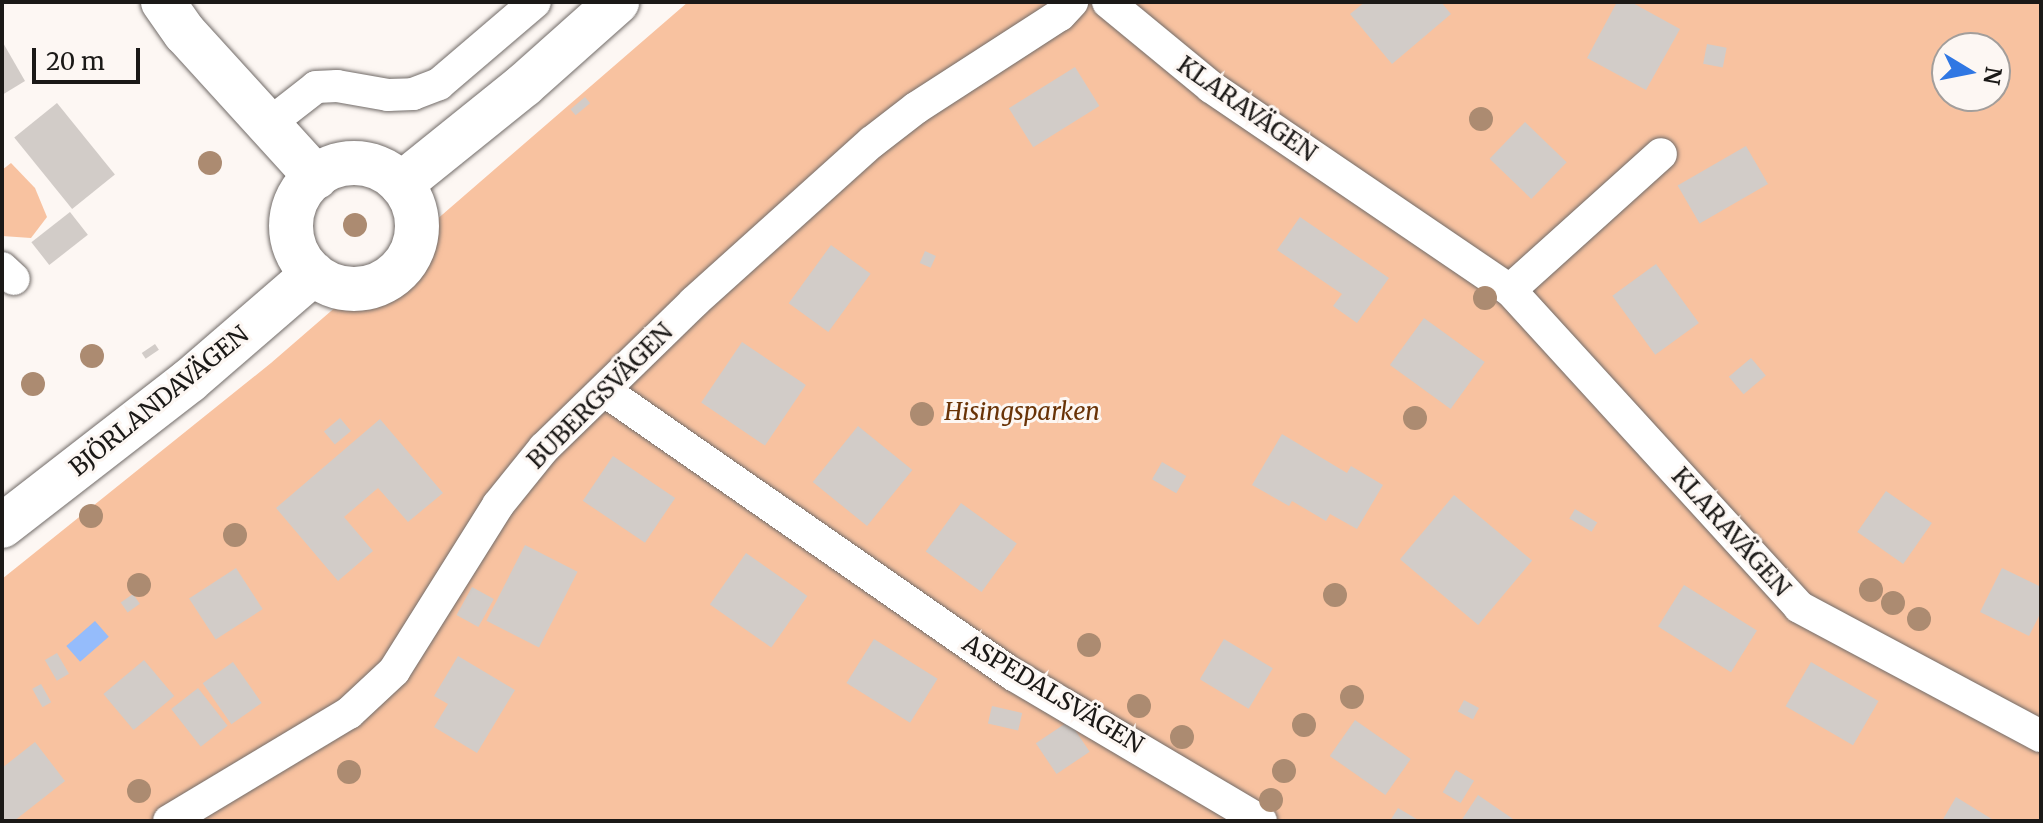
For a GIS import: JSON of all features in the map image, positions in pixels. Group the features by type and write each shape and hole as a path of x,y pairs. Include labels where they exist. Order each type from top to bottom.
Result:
{"street":[{"path":"163,2 185,33 316,177"},
{"path":"270,123 316,87 337,86 388,95 413,94 439,84 535,2"},
{"path":"401,184 524,85 617,2"},
{"name":"BUBERGSVÄGEN","path":"169,821 349,713 394,671 498,505 544,448 694,302 872,142 916,108 1060,15 1072,2"},
{"name":"KLARAVÄGEN","path":"1108,2 1211,87 1510,290 1799,607 2041,736"},
{"path":"1510,290 1661,154"},
{"path":"362,164 384,170 401,184 414,206 417,232 413,249 399,270 377,284 352,289 327,283 313,274 296,250 291,222 300,195 316,177 340,165 362,164"},
{"name":"BJÖRLANDAVÄGEN","path":"2,526 189,381 313,274"},
{"name":"ASPEDALSVÄGEN","path":"605,391 1014,675 1261,821"}],"green space":[{"name":"Hisingsparken","path":"688,2 2041,2 2041,821 2,821 2,579 271,363"},
{"path":"11,163 35,188 47,217 31,238 2,236 2,170"}],"water":[{"path":"95,621 109,637 80,662 66,646"}],"building":[{"path":"1365,2 1441,2 1451,14 1392,64 1350,14"},
{"path":"1617,2 1631,2 1680,29 1646,90 1587,58"},
{"path":"2,41 25,81 2,95"},
{"path":"1707,44 1727,48 1723,67 1703,64"},
{"path":"1075,67 1099,106 1033,147 1009,108"},
{"path":"585,97 590,103 576,115 570,109"},
{"path":"57,103 115,174 72,209 14,138"},
{"path":"1525,122 1567,162 1531,199 1490,159"},
{"path":"1746,146 1768,184 1700,224 1678,186"},
{"path":"70,212 88,235 49,265 31,242"},
{"path":"1300,217 1389,278 1357,323 1333,306 1342,294 1277,250"},
{"path":"831,245 871,274 828,332 789,303"},
{"path":"925,251 936,256 931,268 920,263"},
{"path":"1656,264 1699,323 1655,355 1612,296"},
{"path":"1424,318 1485,362 1451,409 1390,365"},
{"path":"742,342 806,385 765,446 701,403"},
{"path":"155,344 159,350 146,359 142,353"},
{"path":"1751,358 1766,376 1744,394 1729,377"},
{"path":"340,418 351,431 335,445 324,431"},
{"path":"380,419 443,493 408,522 378,488 344,517 373,551 338,581 276,508"},
{"path":"858,426 912,470 867,526 813,482"},
{"path":"1282,434 1347,473 1351,466 1383,485 1357,529 1330,514 1326,521 1292,501 1289,506 1252,485"},
{"path":"613,456 675,498 645,543 583,501"},
{"path":"1162,462 1186,476 1176,493 1152,479"},
{"path":"1886,491 1932,523 1903,564 1857,532"},
{"path":"1454,495 1532,561 1478,625 1400,559"},
{"path":"961,503 1017,544 982,592 926,552"},
{"path":"1575,509 1597,522 1592,532 1569,518"},
{"path":"525,545 578,572 539,648 486,621"},
{"path":"746,553 807,596 771,648 710,605"},
{"path":"236,568 263,609 216,640 189,598"},
{"path":"2002,568 2041,587 2041,612 2029,636 1980,612"},
{"path":"1684,585 1757,631 1731,672 1658,627"},
{"path":"472,587 494,599 478,627 456,615"},
{"path":"133,594 140,604 128,612 121,603"},
{"path":"874,639 938,679 910,723 846,683"},
{"path":"1224,639 1273,668 1249,709 1200,679"},
{"path":"57,653 69,674 57,681 45,660"},
{"path":"458,656 515,690 477,753 434,727 448,704 434,696"},
{"path":"144,660 174,696 134,730 103,694"},
{"path":"233,662 262,703 231,724 203,683"},
{"path":"1811,662 1879,701 1853,745 1786,706"},
{"path":"41,684 51,702 42,707 32,689"},
{"path":"198,688 228,726 201,747 171,709"},
{"path":"1464,700 1479,708 1473,719 1458,711"},
{"path":"992,706 1022,713 1018,731 988,724"},
{"path":"1355,720 1411,759 1385,795 1330,756"},
{"path":"1069,721 1090,752 1057,774 1036,743"},
{"path":"35,742 65,781 14,821 2,821 2,768"},
{"path":"1456,770 1474,781 1461,803 1443,792"},
{"path":"1478,795 1516,821 1461,821"},
{"path":"1956,797 1995,821 1942,821"},
{"path":"1398,808 1420,821 1390,821"}]}
